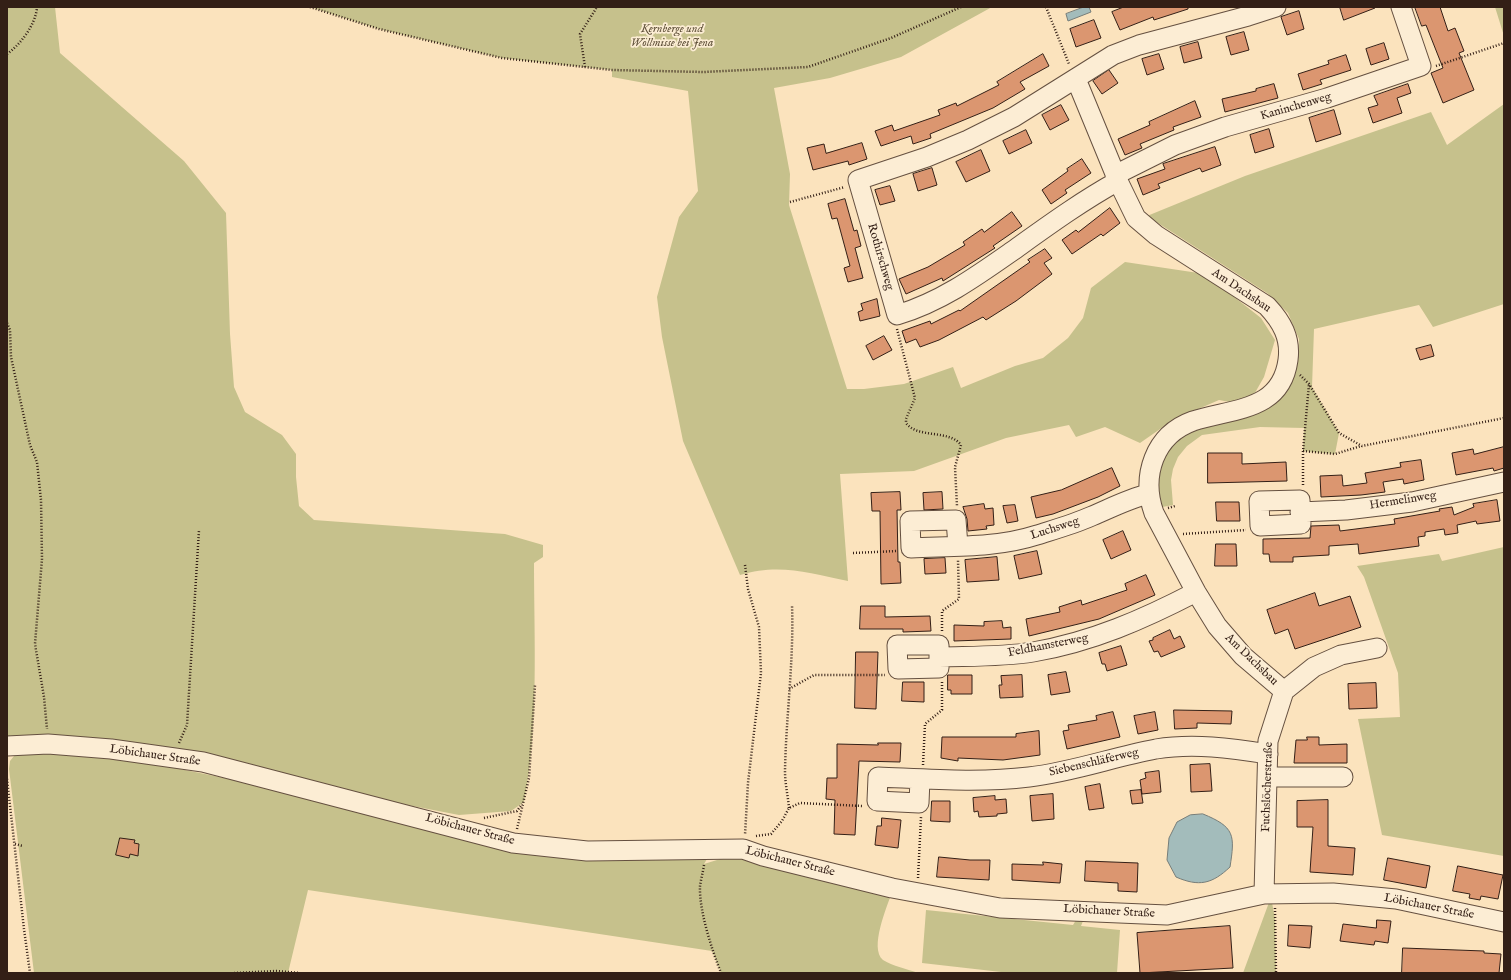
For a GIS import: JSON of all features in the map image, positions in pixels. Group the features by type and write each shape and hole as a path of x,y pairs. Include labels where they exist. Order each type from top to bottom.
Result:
{"street":[{"path":"859,183 858,180 927,157 968,140 1014,117 1113,55 1276,7"},
{"path":"1401,7 1420,66"},
{"name":"Kaninchenweg","path":"1117,178 1175,145 1226,127 1327,98 1420,66"},
{"name":"Am Dachsbau","path":"1076,79 1117,178 1136,218 1143,226 1267,306 1280,320 1287,336 1289,353 1288,366 1282,380 1274,392 1261,402 1244,409 1194,421 1181,427 1161,444 1150,468 1148,494 1154,513 1196,592 1229,642 1284,691"},
{"path":"897,316 918,309 941,298 975,278 1117,178"},
{"name":"Rothirschweg","path":"859,183 897,316"},
{"name":"Hermelinweg","path":"1300,506 1346,510 1412,502 1504,482"},
{"name":"Luchsweg","path":"911,548 999,544 1036,536 1091,517 1133,498 1148,494"},
{"path":"1260,526 1301,524 1300,506"},
{"path":"911,548 910,521 956,520 958,546"},
{"name":"Feldhamsterweg","path":"898,669 939,657 994,656 1033,652 1077,643 1129,624 1196,592"},
{"path":"1284,691 1314,667 1342,655 1377,648"},
{"name":"Fuchslöcherstraße","path":"1270,894 1267,777 1268,741 1284,691"},
{"name":"Löbichauer Straße","path":"7,746 48,744 111,749 174,757 259,776 513,843 587,851 743,850 778,860 917,893 1000,908 1167,915 1270,894 1333,893 1396,899 1504,922"},
{"name":"Siebenschläferweg","path":"877,801 878,777 999,780 1029,777 1089,766 1157,749 1182,747 1208,746 1268,754"},
{"path":"1267,777 1343,777"},
{"path":"877,801 919,803 921,779"}],"path":[{"path":"7,54 14,49 26,33 36,15 37,7"},
{"path":"310,7 379,29 502,58 647,72 696,72 808,67 891,38 961,7"},
{"path":"585,67 580,34 597,7"},
{"path":"1046,7 1076,79"},
{"path":"1420,66 1429,68 1504,42"},
{"path":"790,202 859,183"},
{"path":"897,316 896,324 915,398 906,418 906,423 913,429 951,438 958,441 961,445 955,467 956,520"},
{"path":"7,323 10,330 11,357 25,423 30,445 37,462 42,552 35,644 44,696 48,744"},
{"path":"1300,506 1304,493 1302,451 1309,384 1339,432 1362,446"},
{"path":"1302,451 1335,454 1362,446 1504,418"},
{"path":"1182,534 1253,530 1260,526"},
{"path":"174,757 187,726 198,530"},
{"path":"921,779 924,724 942,710 942,675 939,657 942,638 942,611 959,599 958,546"},
{"path":"853,553 905,551 911,548"},
{"path":"745,565 748,589 759,627 761,673 748,790 745,838 771,834 782,821 789,808 785,773 788,689 793,640 792,605"},
{"path":"788,689 814,675 890,675 898,669"},
{"path":"513,843 529,778 535,685"},
{"path":"7,779 30,973"},
{"path":"789,808 800,803 869,806 877,801"},
{"path":"478,820 517,811 524,802"},
{"path":"917,893 921,812 919,803"},
{"path":"14,844 23,846"},
{"path":"713,849 704,864 700,887 705,920 713,952 721,973"},
{"path":"1270,894 1276,973"},
{"path":"234,973 276,971 300,973"}],"green space":[{"path":"7,7 55,7 60,53 184,161 226,213 230,334 234,387 245,412 282,435 296,454 296,477 299,506 314,520 505,534 543,545 543,557 534,563 534,713 529,773 524,802 511,811 459,815 268,778 513,843 587,851 713,849 704,864 730,856 892,892 880,927 878,937 879,954 883,960 895,966 918,973 721,973 712,951 308,890 288,973 34,973 9,769 10,761 18,751 58,751 111,755 259,785 259,776 165,756 102,748 39,745 7,746"},
{"name":"Kernberge und Wöllmisse bei Jena","path":"310,7 992,7 901,57 830,78 774,88 790,174 789,205 847,389 864,389 904,384 953,367 961,388 1015,366 1043,358 1068,338 1083,318 1091,288 1125,262 1205,274 1261,318 1275,340 1264,377 1252,398 1240,404 1219,400 1173,420 1140,443 1105,427 1076,437 1069,425 1006,438 914,471 840,474 848,581 794,570 754,571 740,575 683,441 662,337 657,297 679,217 698,191 688,91 612,77 612,70 502,58 379,29"},
{"path":"1495,7 1504,7 1504,36"},
{"path":"1504,104 1504,304 1433,327 1419,305 1314,329 1312,387 1339,433 1335,454 1303,451 1304,428 1260,427 1202,435 1187,446 1178,457 1173,469 1171,480 1173,505 1157,508 1159,461 1175,439 1289,379 1298,363 1299,339 1288,313 1267,293 1147,216 1245,176 1431,112 1447,145"},
{"path":"1504,547 1504,856 1382,835 1358,719 1400,717 1398,673 1364,577 1357,566 1439,554 1442,561"},
{"path":"1271,897 1275,919 1276,973 1243,973"},
{"path":"926,910 1073,925 1076,920 1083,921 1081,926 1120,930 1117,973 1010,973 922,963"}],"water":[{"path":"1084,7 1089,7 1091,12 1068,21 1066,14"},
{"path":"1203,814 1221,823 1227,828 1232,840 1232,847 1230,867 1211,880 1198,883 1176,877 1167,860 1169,838 1177,822 1190,815"}],"building":[{"path":"1124,7 1188,7 1188,9 1154,20 1153,17 1120,30 1112,12"},
{"path":"1340,7 1375,7 1375,8 1344,20"},
{"path":"1415,7 1440,7 1448,31 1455,28 1464,51 1459,53 1474,90 1443,103 1431,73 1443,68 1426,25 1422,26"},
{"path":"1299,11 1304,29 1287,35 1281,17"},
{"path":"1094,20 1101,38 1076,47 1070,29"},
{"path":"1244,32 1249,50 1231,55 1226,37"},
{"path":"1198,42 1202,58 1184,63 1180,47"},
{"path":"1384,43 1389,59 1371,65 1366,49"},
{"path":"1043,54 1049,66 1020,82 1025,89 993,108 930,134 931,138 913,144 911,136 881,146 875,131 892,125 894,131 940,115 938,110 956,103 957,106 999,85 997,82"},
{"path":"1159,54 1164,69 1147,75 1142,59"},
{"path":"1346,55 1351,70 1320,80 1322,84 1303,90 1298,74 1329,64 1328,61"},
{"path":"1109,70 1118,83 1102,94 1093,81"},
{"path":"1274,84 1278,98 1225,112 1222,99 1256,91 1256,89"},
{"path":"1408,84 1411,93 1397,98 1402,113 1373,123 1368,108 1378,105 1374,96"},
{"path":"1195,101 1201,117 1173,127 1174,130 1140,144 1142,148 1125,155 1118,139 1150,125 1149,122"},
{"path":"1061,105 1069,120 1050,130 1042,115"},
{"path":"1334,110 1341,134 1316,142 1309,118"},
{"path":"1269,129 1274,147 1255,153 1250,135"},
{"path":"1026,130 1032,143 1009,154 1003,141"},
{"path":"862,143 867,159 849,165 848,161 813,170 807,148 824,144 826,153"},
{"path":"1215,147 1221,165 1202,172 1200,168 1158,184 1160,188 1143,195 1137,179 1165,169 1163,164"},
{"path":"981,150 990,171 966,182 956,162"},
{"path":"1082,159 1091,173 1065,190 1067,193 1051,204 1042,190 1068,171 1067,169"},
{"path":"932,168 937,185 918,191 913,174"},
{"path":"890,186 895,201 880,205 875,190"},
{"path":"845,199 854,231 857,230 861,246 855,248 863,278 848,282 844,268 850,266 837,218 832,219 828,204"},
{"path":"1110,208 1120,223 1103,236 1101,234 1072,254 1062,240 1076,230 1078,232"},
{"path":"1012,212 1022,226 993,246 995,248 943,281 942,278 906,294 899,279 928,267 965,245 963,242 982,229 984,232"},
{"path":"1045,249 1052,258 1044,263 1052,274 1016,301 986,320 983,317 939,340 920,347 916,339 906,343 902,331 930,321 931,324 959,310 960,311 1030,262 1028,260"},
{"path":"877,299 880,316 860,321 858,312 863,310 861,304"},
{"path":"884,336 892,350 873,360 866,346"},
{"path":"1431,345 1434,356 1420,360 1416,349"},
{"path":"1504,447 1504,468 1494,471 1493,468 1456,475 1452,453 1473,449 1474,454"},
{"path":"1208,453 1242,453 1242,464 1286,462 1287,481 1208,483"},
{"path":"1421,460 1424,480 1404,484 1403,479 1383,482 1385,492 1321,497 1320,476 1342,475 1343,486 1367,483 1365,473 1401,467 1400,463"},
{"path":"1112,468 1120,486 1098,497 1053,514 1036,518 1031,497 1061,490"},
{"path":"900,492 901,510 897,510 898,562 900,562 901,583 881,584 880,511 872,511 871,493"},
{"path":"942,492 943,509 924,510 923,493"},
{"path":"1497,500 1500,521 1477,524 1476,521 1457,525 1458,533 1445,535 1444,529 1425,532 1425,536 1418,537 1419,546 1359,554 1358,544 1329,546 1329,555 1293,557 1293,562 1270,562 1269,554 1263,554 1263,539 1310,538 1311,526 1339,525 1340,531 1395,524 1394,519 1440,511 1439,509 1452,507 1454,515 1474,507 1473,504"},
{"path":"1216,502 1239,502 1240,521 1217,521"},
{"path":"984,504 985,509 993,508 994,525 986,526 987,529 968,531 967,519 963,507"},
{"path":"1015,505 1018,521 1007,523 1003,506"},
{"path":"1123,531 1131,550 1111,559 1103,540"},
{"path":"1216,544 1236,544 1237,566 1215,566"},
{"path":"1037,551 1042,574 1019,579 1014,556"},
{"path":"997,557 999,580 967,582 965,560"},
{"path":"945,558 946,573 925,574 924,559"},
{"path":"1146,575 1155,595 1099,619 1029,636 1026,619 1060,612 1059,607 1081,600 1082,605 1127,590 1125,584"},
{"path":"1315,593 1319,606 1350,596 1361,627 1295,649 1288,629 1275,634 1267,610"},
{"path":"861,606 885,606 885,617 930,616 931,631 903,632 903,629 860,629"},
{"path":"1002,621 1003,628 1011,627 1011,639 954,641 954,625 984,626 984,622"},
{"path":"1170,630 1174,639 1180,636 1185,647 1161,657 1158,651 1154,652 1149,641"},
{"path":"1121,646 1127,665 1107,671 1105,664 1102,664 1099,653"},
{"path":"856,652 878,652 876,709 855,708"},
{"path":"1066,672 1070,692 1051,695 1048,675"},
{"path":"948,675 972,675 972,694 951,694 951,690 948,690"},
{"path":"1022,675 1023,697 1000,698 999,685 1002,685 1001,676"},
{"path":"903,682 924,682 924,702 902,701"},
{"path":"1376,683 1377,708 1349,709 1348,684"},
{"path":"1174,710 1232,711 1231,724 1197,723 1197,728 1175,729"},
{"path":"1113,712 1120,737 1067,749 1063,731 1069,730 1068,725 1097,720 1096,716"},
{"path":"1155,712 1158,730 1138,734 1134,716"},
{"path":"1039,731 1040,755 1003,760 958,758 958,761 941,758 942,737 1016,737 1016,734"},
{"path":"1307,737 1319,737 1319,745 1347,744 1347,763 1294,763 1296,740 1307,740"},
{"path":"878,743 901,743 900,762 859,761 855,835 834,834 835,800 826,799 827,778 837,778 837,744 878,745"},
{"path":"1210,764 1212,791 1191,792 1190,765"},
{"path":"1159,771 1161,792 1142,794 1140,780 1146,778 1145,773"},
{"path":"1100,784 1104,808 1089,810 1085,787"},
{"path":"1141,790 1143,803 1132,804 1130,791"},
{"path":"1053,794 1054,819 1032,821 1030,796"},
{"path":"995,796 995,800 1006,799 1007,813 997,814 997,816 979,817 978,811 974,812 973,798"},
{"path":"1328,800 1328,846 1355,848 1353,875 1310,872 1313,827 1297,827 1297,801"},
{"path":"932,801 950,801 950,822 931,821"},
{"path":"882,818 901,820 898,848 875,845 877,826 881,826"},
{"path":"120,838 135,840 134,843 139,844 138,856 130,854 129,858 116,855"},
{"path":"939,857 990,860 989,880 937,877"},
{"path":"1388,858 1430,866 1426,888 1384,880"},
{"path":"1086,861 1138,863 1137,892 1118,891 1118,883 1085,881"},
{"path":"1043,862 1062,864 1060,883 1012,880 1012,864 1043,865"},
{"path":"1458,866 1503,875 1498,899 1481,896 1480,900 1469,898 1470,894 1453,891"},
{"path":"1377,920 1391,921 1388,943 1375,941 1374,945 1340,941 1343,924 1376,928"},
{"path":"1289,925 1312,926 1310,948 1288,946"},
{"path":"1230,926 1233,968 1140,973 1137,933"},
{"path":"1403,948 1484,951 1484,953 1501,954 1499,973 1402,973"}]}
